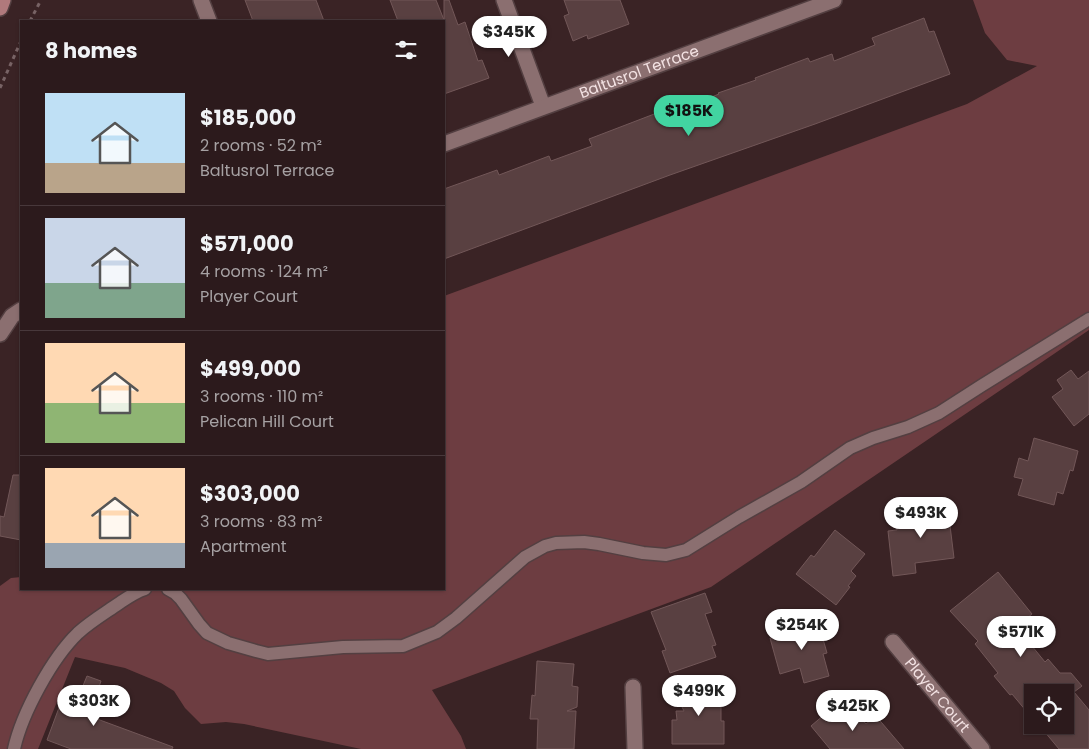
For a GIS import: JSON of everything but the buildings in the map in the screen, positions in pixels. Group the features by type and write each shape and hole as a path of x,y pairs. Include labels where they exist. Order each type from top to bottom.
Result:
{"main road":[{"path":"0,8 4,0"}],"street":[{"path":"201,0 209,20"},
{"path":"504,0 543,106"},
{"name":"Baltusrol Terrace","path":"445,144 834,0"},
{"path":"0,334 12,316 20,311"},
{"name":"Player Court","path":"892,642 982,749"},
{"path":"633,687 635,749"}],"lane":[{"path":"169,590 181,599 198,624 207,633 228,643 268,654 343,647 403,646 426,637 456,618 525,557 545,546 556,543 584,542 660,555 686,550 809,477 850,448 908,427 939,413 1089,319"},
{"path":"14,749 26,712 67,646 78,633 104,613 135,592 142,590"}],"path":[{"path":"31,20 41,0"},
{"path":"0,88 20,43"}],"shaded area":[{"path":"973,0 1089,0 1089,330 711,587 432,690 461,736 466,749 361,749 244,724 226,722 201,724 185,708 174,691 161,683 125,668 75,657 38,749 0,749 0,586 11,578 20,577 20,590 445,590 445,296 967,104 1037,66 1007,60 985,33"}]}
